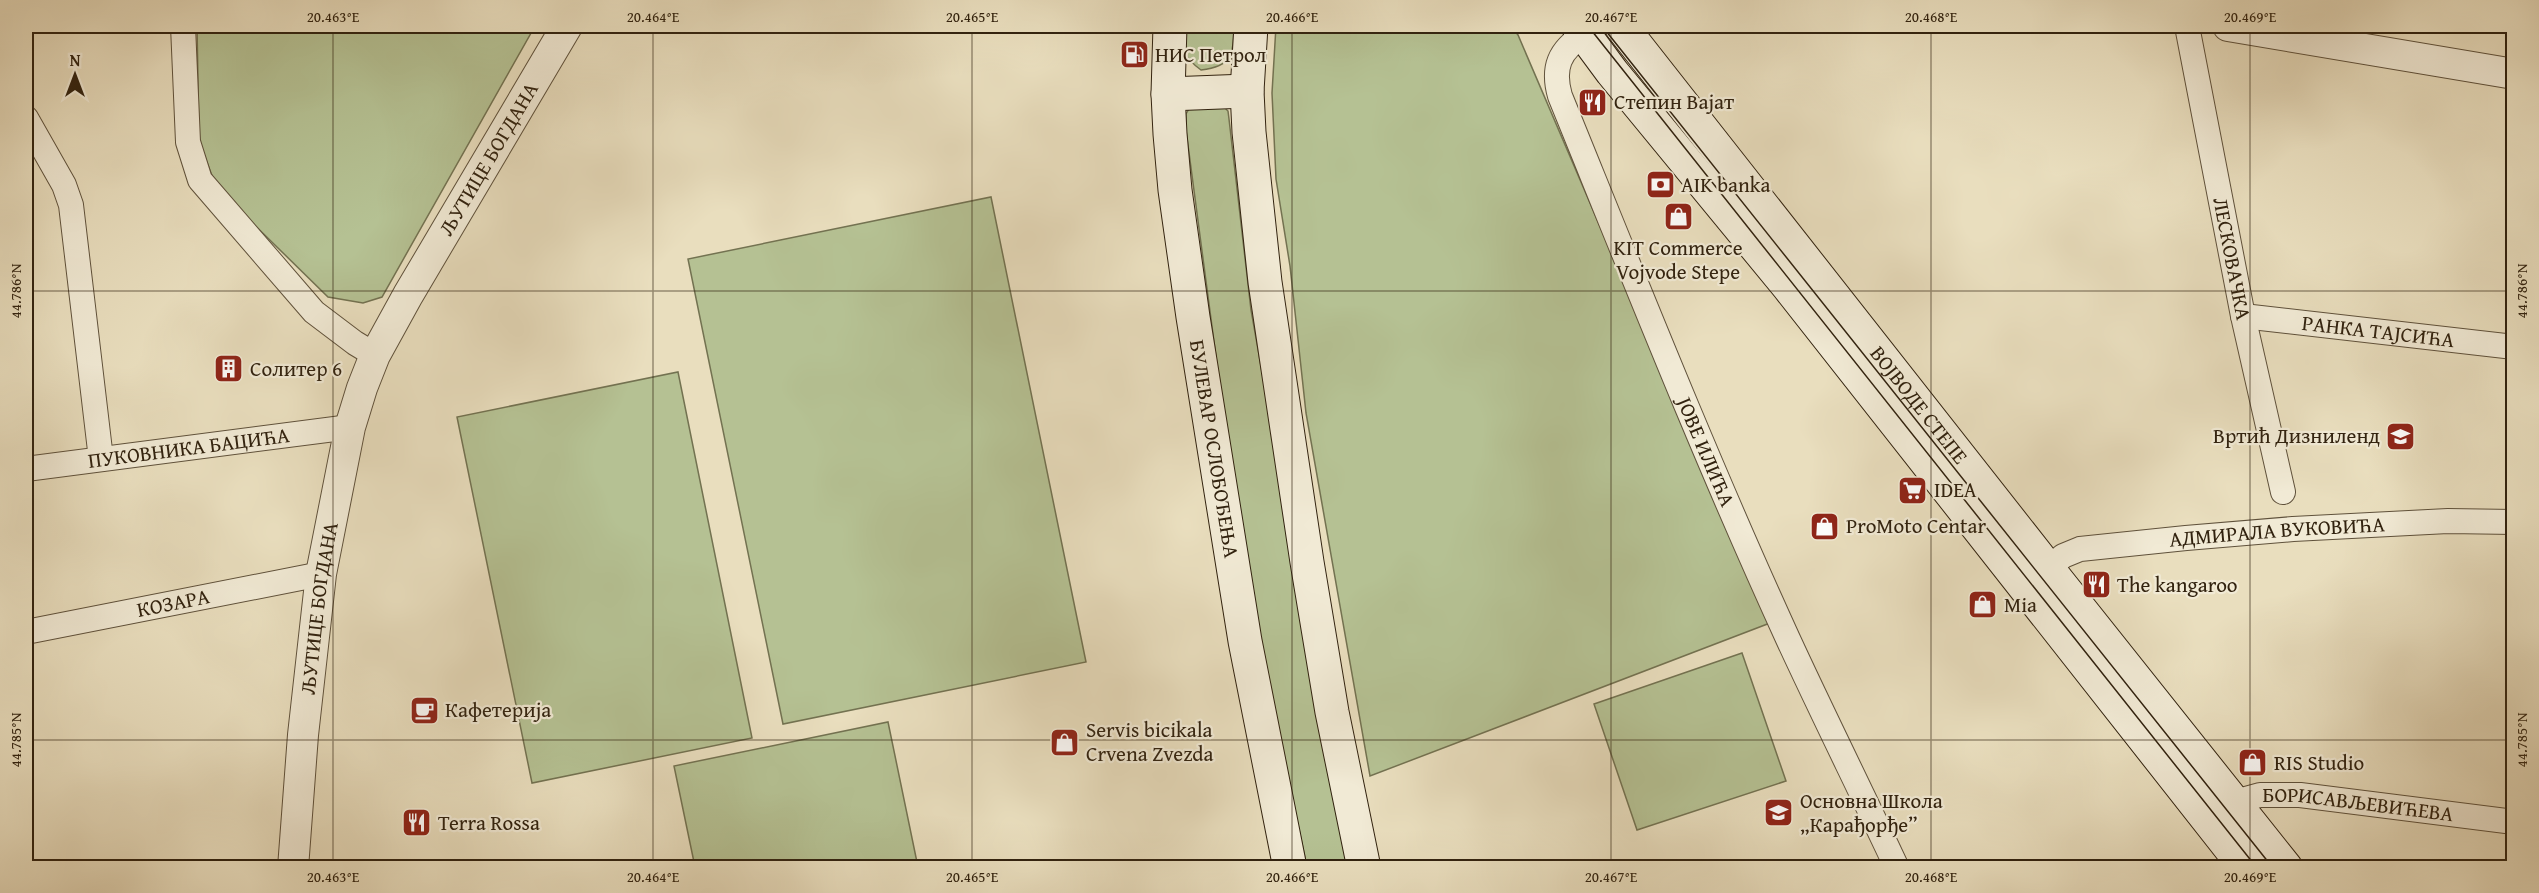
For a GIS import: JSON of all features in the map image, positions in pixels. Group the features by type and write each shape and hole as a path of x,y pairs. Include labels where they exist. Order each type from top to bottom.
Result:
{"main road":[{"name":"БУЛЕВАР ОСЛОБОЂЕЊА","path":"1170,26 1168,94 1175,190 1193,317 1245,641 1290,867"},
{"path":"1251,26 1247,91 1249,132 1265,282 1329,694 1364,867"},
{"name":"ВОЈВОДЕ СТЕПЕ","path":"1621,26 2048,569 2218,808 2246,867"},
{"name":"ВОЈВОДЕ СТЕПЕ","path":"1586,28 1627,90 2218,808 2286,867"},
{"path":"1168,94 1247,91"}],"street":[{"path":"183,26 188,142 200,180 314,312 354,343 375,355"},
{"name":"ЉУТИЦЕ БОГДАНА","path":"293,867 303,735 321,574 350,427 375,355 567,26"},
{"name":"ЛЕСКОВАЧКА","path":"2187,26 2243,316 2283,492"},
{"path":"2228,26 2514,74"},
{"name":"ЈОВЕ ИЛИЋА","path":"1586,28 1558,62 1556,72 1560,96 1668,361 1746,544 1788,639 1897,867"},
{"path":"26,118 64,185 71,205 101,459"},
{"name":"РАНКА ТАЈСИЋА","path":"2243,316 2514,348"},
{"name":"ПУКОВНИКА БАЦИЋА","path":"26,469 350,427"},
{"name":"АДМИРАЛА ВУКОВИЋА","path":"2048,569 2063,556 2080,549 2152,541 2293,529 2448,522 2514,522"},
{"name":"КОЗАРА","path":"26,632 321,574"},
{"name":"БОРИСАВЉЕВИЋЕВА","path":"2218,808 2260,795 2300,795 2514,822"}],"green space":[{"path":"197,26 535,26 382,297 363,303 328,297 232,203 214,181 199,141"},
{"path":"1183,26 1234,26 1232,52 1229,57 1220,66 1201,70 1184,51"},
{"path":"1276,26 1511,26 1518,35 1770,623 1370,776 1306,413 1290,266 1276,179 1272,93"},
{"path":"1223,106 1228,111 1251,310 1350,867 1307,867 1245,576 1186,130 1186,114 1190,107"},
{"path":"991,197 1086,662 783,724 688,259"},
{"path":"678,372 752,738 532,783 457,417"},
{"path":"1742,653 1786,781 1637,830 1594,704"},
{"path":"888,722 918,867 695,867 674,766"}],"tram line":[{"path":"1588,26 2257,868"},
{"path":"1602,26 2273,868"}],"place":[{"name":"НИС Петрол","path":"1134,55"},
{"name":"Степин Вајат","path":"1593,102"},
{"name":"AIK banka","path":"1660,185"},
{"name":"KIT Commerce Vojvode Stepe","path":"1678,217"},
{"name":"Солитер 6","path":"229,369"},
{"name":"Вртић Дизниленд","path":"2401,436"},
{"name":"IDEA","path":"1913,490"},
{"name":"ProMoto Centar","path":"1825,526"},
{"name":"The kangaroo","path":"2096,585"},
{"name":"Mia","path":"1983,605"},
{"name":"Кафетерија","path":"424,710"},
{"name":"Servis bicikala Crvena Zvezda","path":"1065,742"},
{"name":"RIS Studio","path":"2253,763"},
{"name":"Основна Школа „Карађорђе”","path":"1779,813"},
{"name":"Terra Rossa","path":"417,823"}]}
